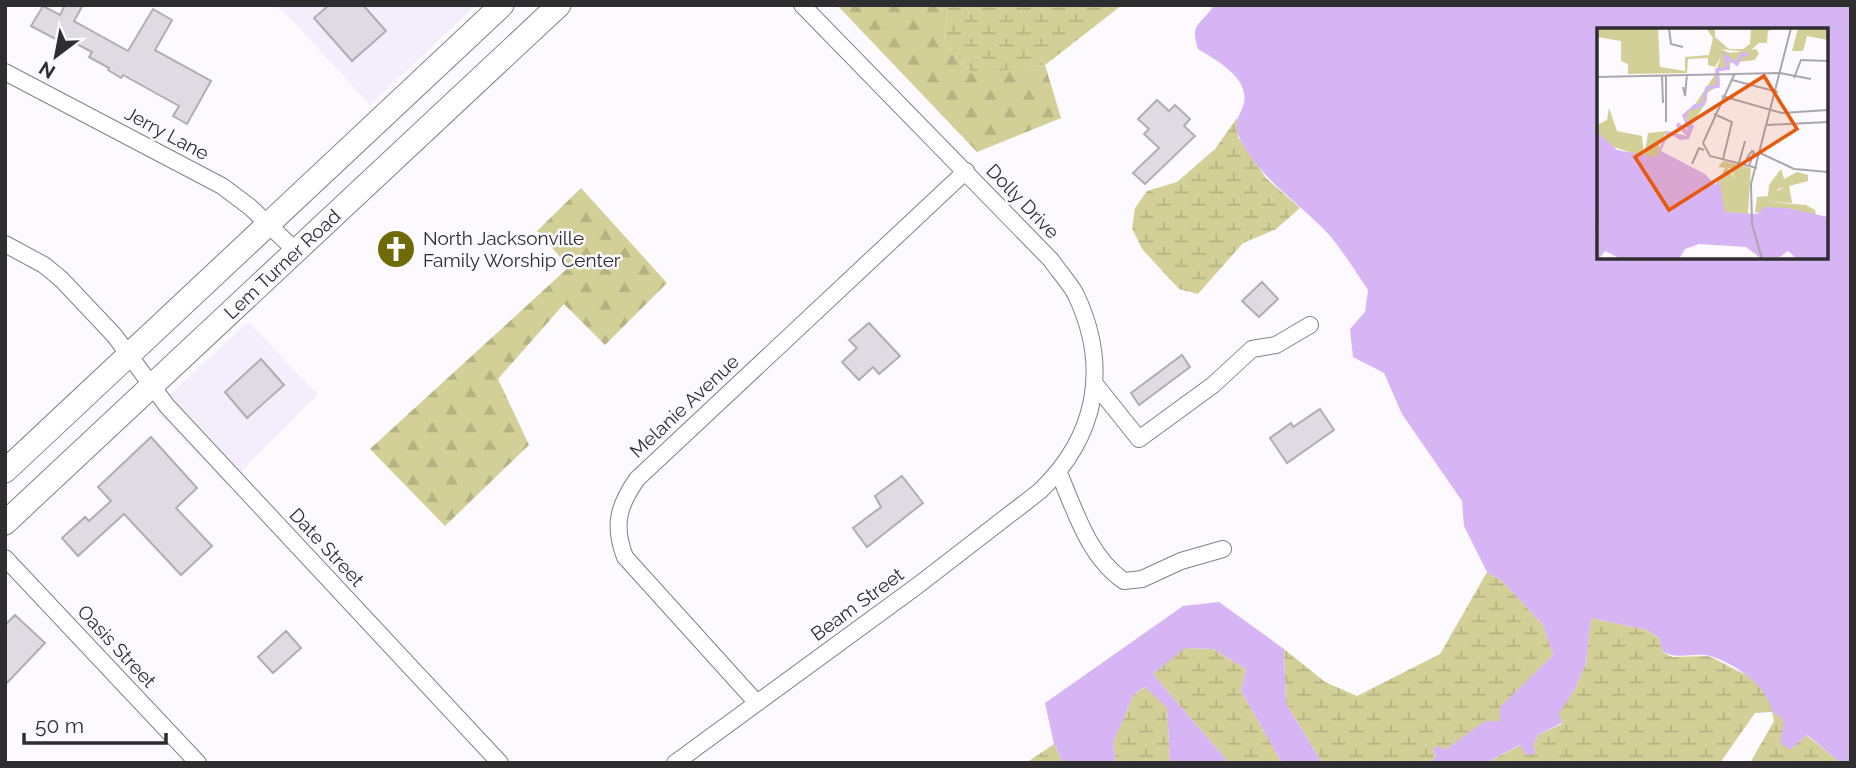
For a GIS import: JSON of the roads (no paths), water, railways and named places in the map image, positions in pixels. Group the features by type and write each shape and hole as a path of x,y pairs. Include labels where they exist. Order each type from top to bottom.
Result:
{"main road":[{"name":"Lem Turner Road","path":"5,471 502,5"},
{"name":"Lem Turner Road","path":"5,523 296,251 547,9"}],"street":[{"name":"Dolly Drive","path":"802,5 1051,260 1075,293 1089,330 1095,358 1095,384 1085,427 1059,473"},
{"name":"Jerry Lane","path":"5,72 222,186 250,207 296,251"},
{"name":"Melanie Avenue","path":"757,704 625,557 617,537 619,514 625,496 637,479 966,171"},
{"name":"Date Street","path":"7,247 44,265 61,279 114,335 167,406 500,763"},
{"path":"1095,384 1139,439 1213,385 1252,349 1276,345 1310,324"},
{"path":"1059,473 1088,540 1108,570 1124,581 1142,579 1181,561 1223,549"},
{"name":"Beam Street","path":"676,763 938,570 1040,491 1059,473"},
{"name":"Oasis Street","path":"5,558 198,763"}],"place":[{"name":"North Jacksonville Family Worship Center","path":"396,249"}]}
